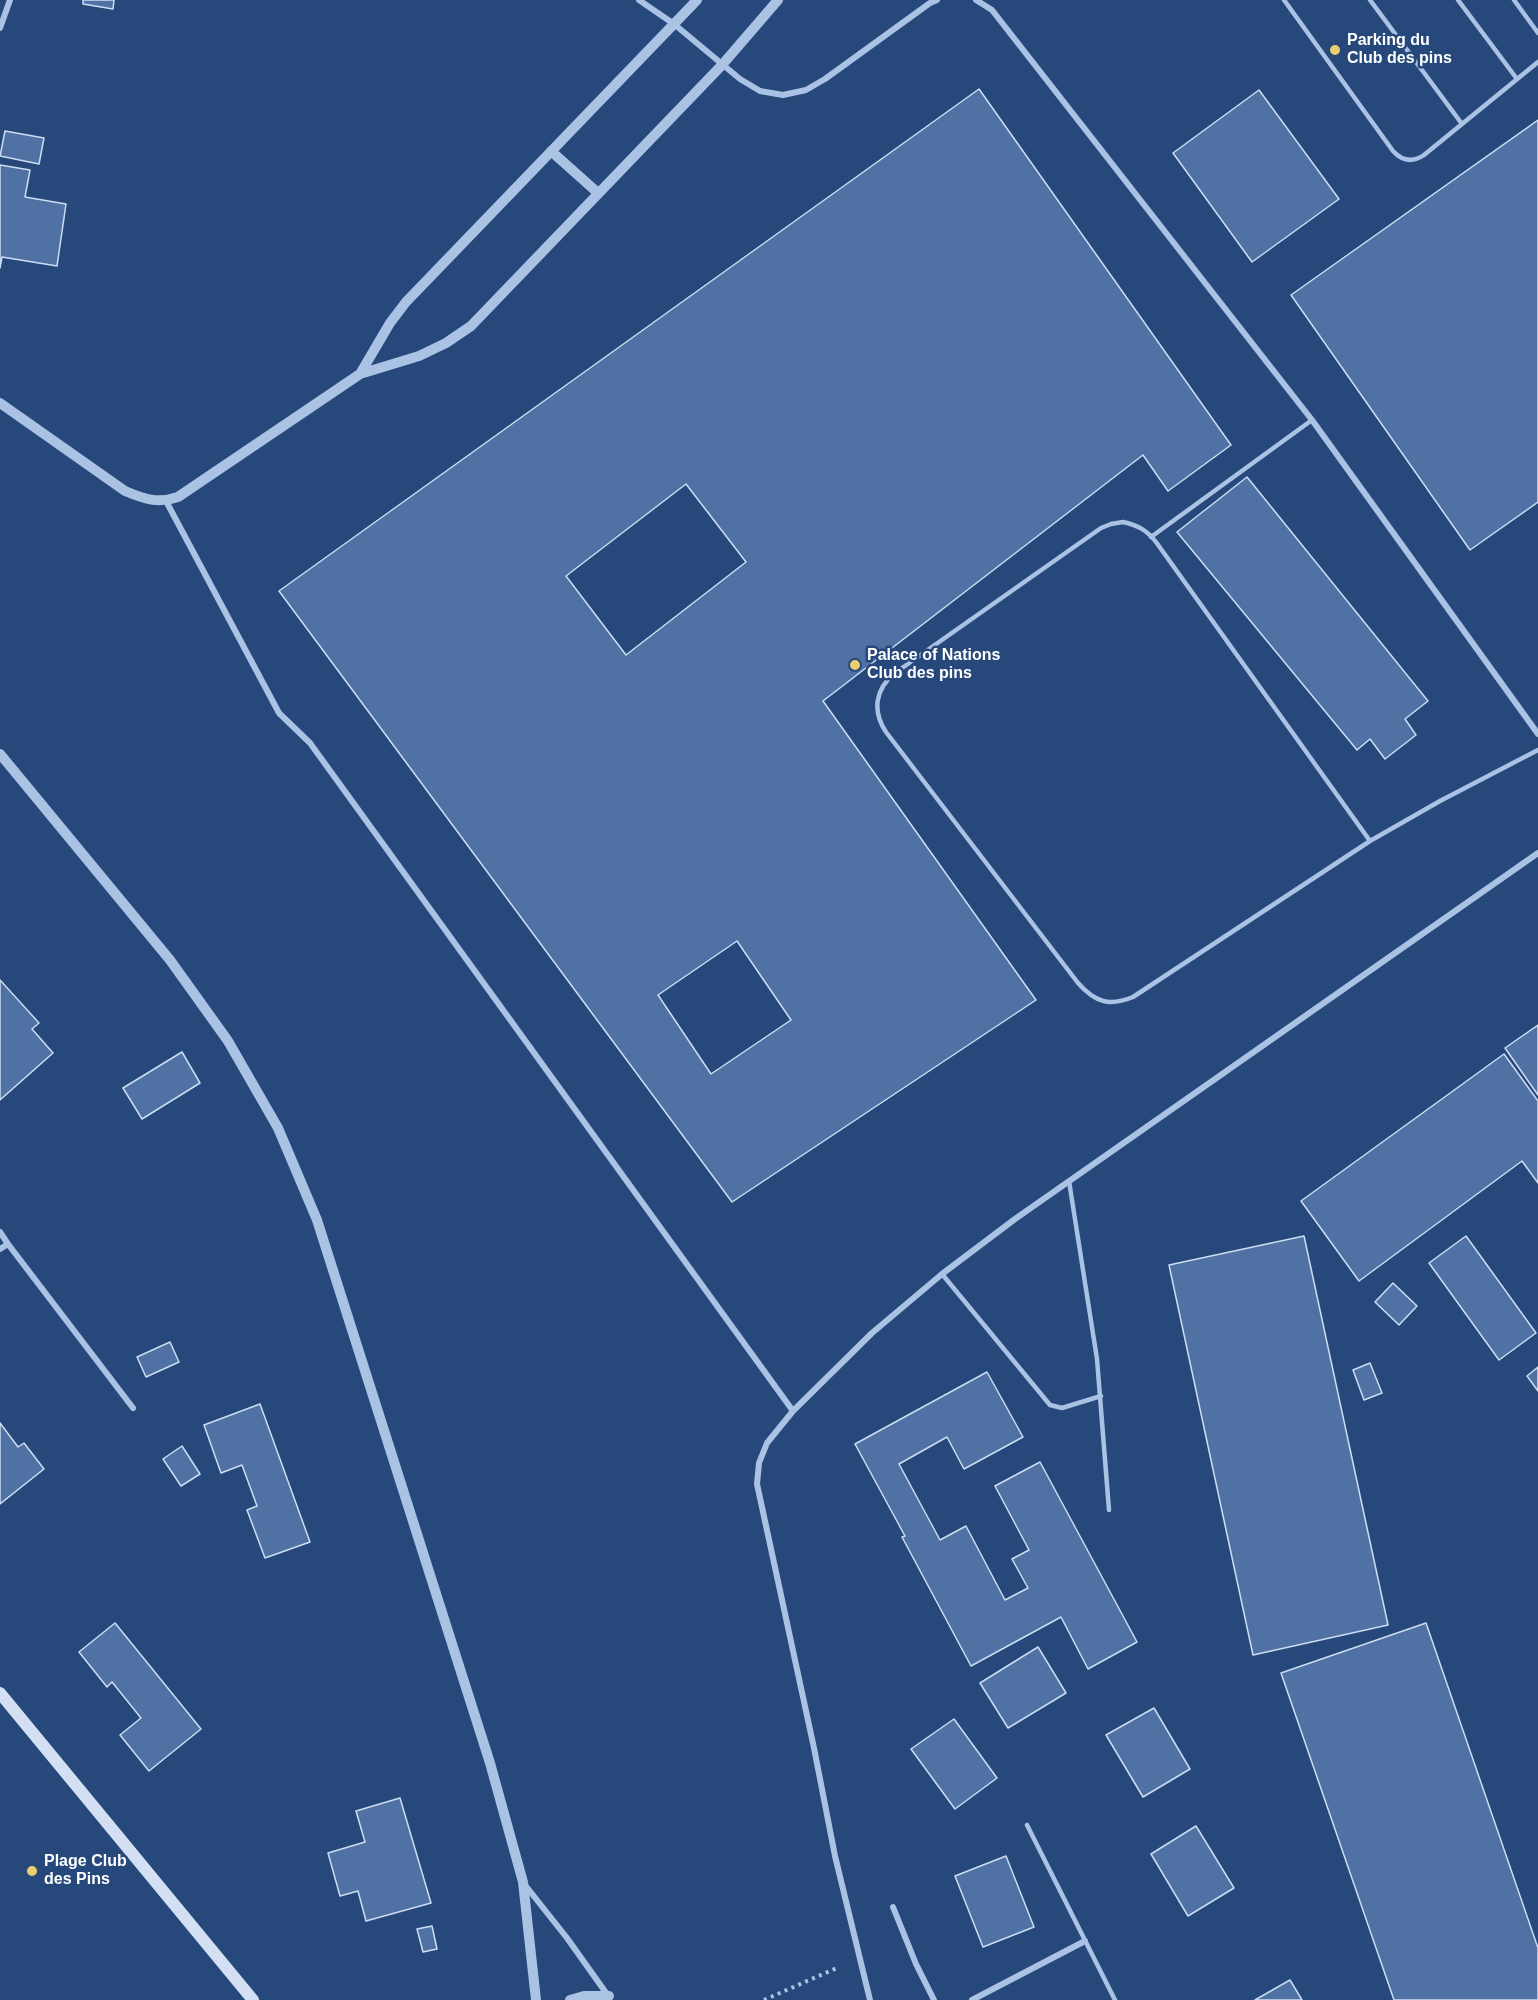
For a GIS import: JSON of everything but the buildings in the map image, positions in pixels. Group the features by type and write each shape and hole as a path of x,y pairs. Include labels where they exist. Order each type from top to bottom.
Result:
{"main road":[{"path":"0,1693 252,2000"}],"street":[{"path":"0,28 7,14 10,0"},
{"path":"639,0 674,24 740,79 760,91 783,94 806,90 825,79 937,0"},
{"path":"360,374 390,323 406,302 697,0"},
{"path":"0,403 125,491 146,500 166,501 178,497 360,374 418,356 446,343 471,326 722,65 778,0"},
{"path":"980,1 992,10 1312,420 1538,734"},
{"path":"551,151 598,193"},
{"path":"166,501 279,713 310,743 793,1411"},
{"path":"0,754 170,960 228,1041 278,1128 317,1220 490,1763 523,1882 537,2000"},
{"path":"870,2000 835,1856 757,1484 759,1463 767,1443 793,1411 872,1333 942,1274 1015,1219 1538,853"},
{"path":"0,1232 133,1408"},
{"path":"0,1249 8,1244"},
{"path":"523,1882 610,1998"},
{"path":"893,1907 916,1964 934,2000"},
{"path":"972,2000 1086,1941"},
{"path":"570,2000 584,1996 610,1998"}],"lane":[{"path":"1284,0 1399,158 1408,161 1416,160 1538,62"},
{"path":"1370,0 1462,124"},
{"path":"1458,0 1517,79"},
{"path":"1514,0 1538,33"},
{"path":"1151,537 1312,420"},
{"path":"1370,841 1151,537 1134,524 1123,522 1101,528 895,673 886,680 877,700 880,723 886,732 1078,983 1096,999 1108,1003 1121,1002 1133,997 1370,841 1440,801 1538,750"},
{"path":"1069,1182 1086,1281 1101,1396 1109,1510"},
{"path":"942,1274 1050,1405 1062,1408 1101,1396"},
{"path":"1027,1825 1115,2000"}],"path":[{"path":"764,2000 859,1959"}],"place":[{"name":"Parking du Club des pins","path":"1335,50"},
{"name":"Palace of Nations Club des pins","path":"855,665"},
{"name":"Plage Club des Pins","path":"32,1871"}]}
